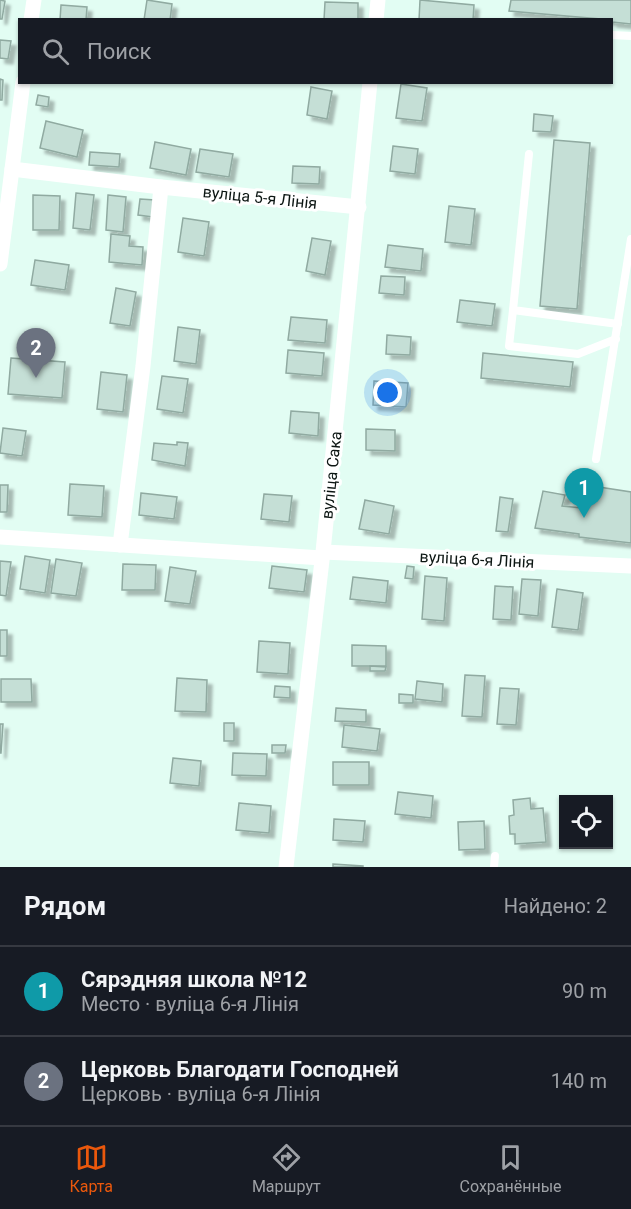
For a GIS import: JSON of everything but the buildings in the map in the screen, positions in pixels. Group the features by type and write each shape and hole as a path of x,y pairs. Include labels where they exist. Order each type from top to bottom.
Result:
{"street":[{"path":"31,18 34,0"},
{"path":"376,18 378,0"},
{"path":"0,264 23,84"},
{"name":"вуліца Сака","path":"286,867 323,555 370,84"},
{"name":"вуліца 5-я Лінія","path":"12,169 359,207"},
{"path":"120,545 143,366 161,187"},
{"name":"вуліца 6-я Лінія","path":"0,537 323,555 631,566"}],"lane":[{"path":"613,35 631,36"},
{"path":"529,154 509,346 578,354 616,339"},
{"path":"596,459 631,238"},
{"path":"513,310 618,324"},
{"path":"494,867 495,856"}],"place":[{"name":"Церковь Благодати Господней","path":"36,378"},
{"name":"Сярэдняя школа №12","path":"584,518"}]}
